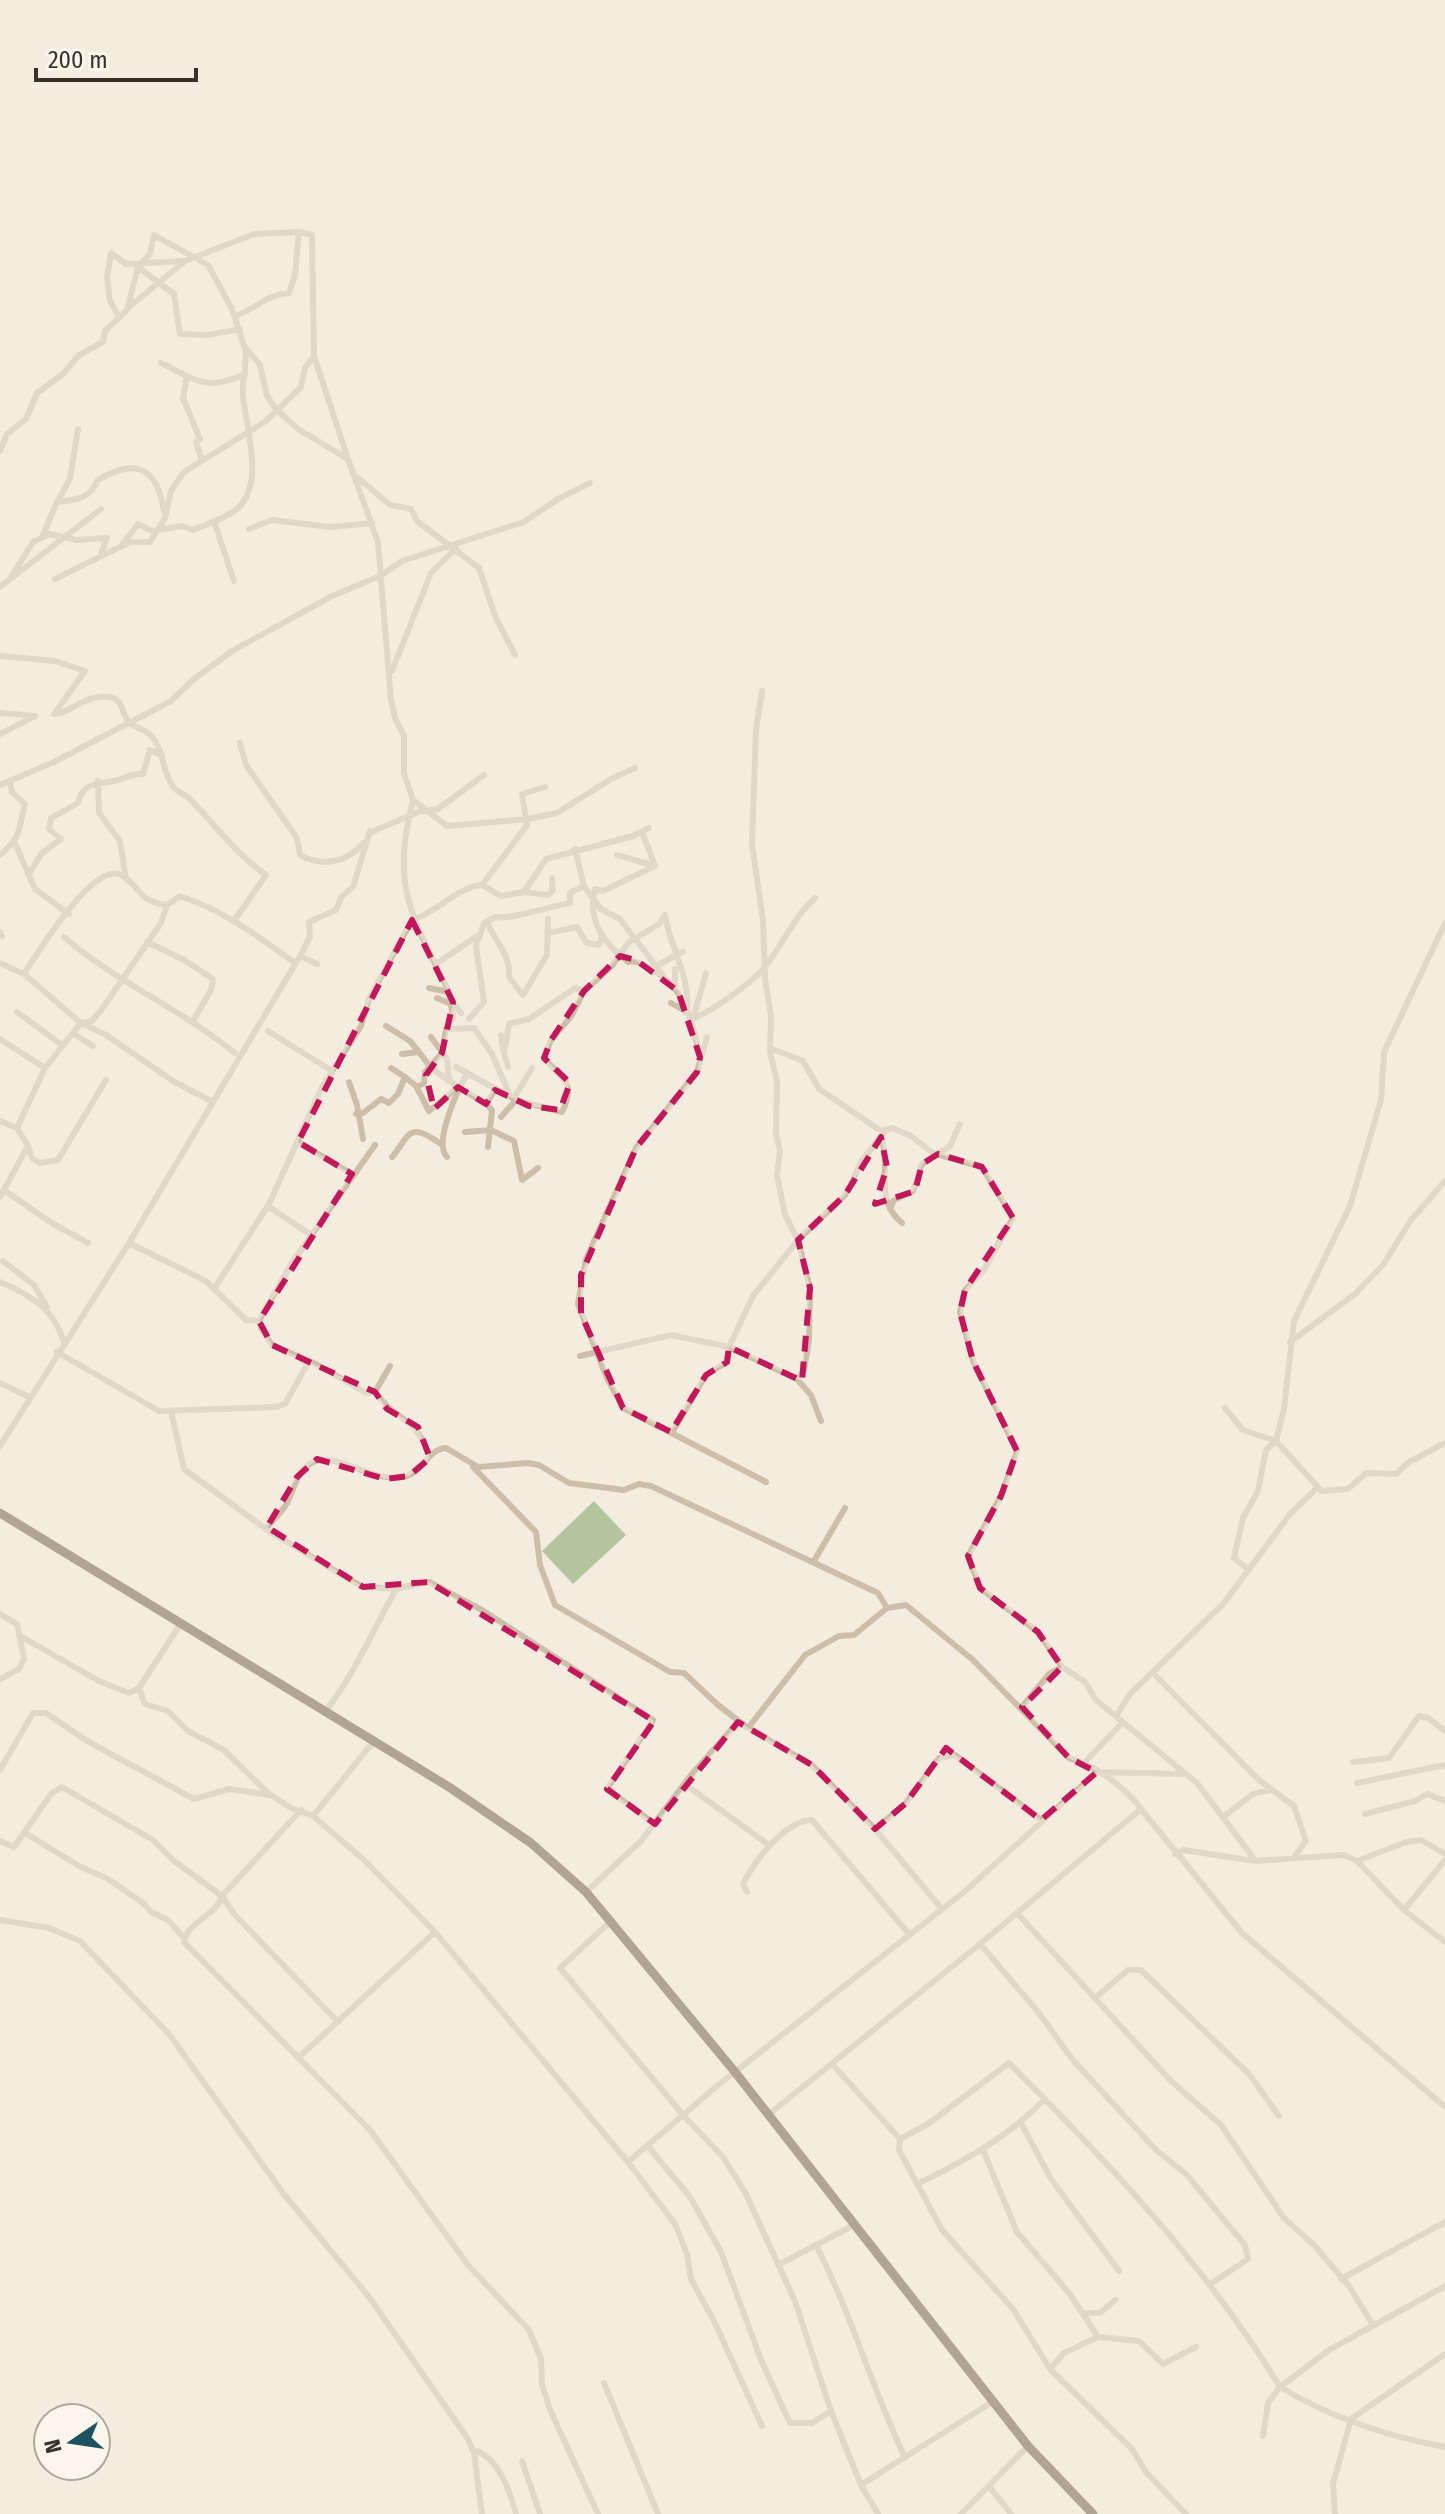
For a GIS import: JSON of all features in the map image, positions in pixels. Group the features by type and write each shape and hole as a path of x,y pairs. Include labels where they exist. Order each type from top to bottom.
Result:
{"highway":[{"path":"0,1513 374,1741 520,1836 586,1892 735,2072 992,2402 1028,2446 1093,2514"}],"street":[{"path":"235,316 248,312 271,294 289,293 295,275 299,232"},
{"path":"119,317 110,301 107,277 111,253 126,264 185,261 254,234 299,232 312,235 314,356 379,549 395,718 404,736 404,773 413,800 447,826 528,819 557,813 611,779 635,768"},
{"path":"120,548 138,524 156,531 182,526 193,530 236,510 244,499 253,459 243,396 248,366 244,346 235,316 209,266 154,235 150,254 140,265 127,310"},
{"path":"0,451 7,434 26,419 37,393 63,374 79,355 103,342 105,331 119,317 185,261"},
{"path":"140,265 177,299 180,334 208,335 240,329"},
{"path":"244,346 260,365 267,396 275,408 298,429 348,459"},
{"path":"55,579 130,542 150,542 165,518 173,488 185,471 266,421 275,408 301,387 305,368 314,356"},
{"path":"161,363 202,385 213,385 245,374"},
{"path":"187,376 183,398 200,439 196,442 202,460"},
{"path":"11,577 31,545 43,535 70,479 78,429"},
{"path":"57,502 82,499 93,492 98,480 133,465 142,468 159,494 165,518"},
{"path":"353,474 390,505 411,509 417,521 479,568 495,616 515,655"},
{"path":"0,785 173,700 194,679 232,651 344,590 380,576 402,561 454,548 524,522 558,499 590,483"},
{"path":"0,587 101,509"},
{"path":"249,529 272,520 315,526 372,523"},
{"path":"214,521 234,581"},
{"path":"43,535 77,540 107,538 100,559"},
{"path":"390,674 431,573 454,548"},
{"path":"0,656 55,661 85,671 54,715 84,699 110,697 120,704 128,722 149,734"},
{"path":"762,691 756,730 752,844 763,920 771,1016 770,1048 777,1082 776,1134 780,1151 777,1175 785,1215 798,1240 810,1288 809,1340 804,1370 797,1379"},
{"path":"0,713 35,716 0,734"},
{"path":"147,713 149,734 162,756 166,775 175,790 187,796 207,822 226,836 230,846 266,875 234,921"},
{"path":"0,723 8,731"},
{"path":"240,743 246,765 297,838 300,855 322,864 348,857 370,831 440,807 484,775"},
{"path":"29,874 42,853 61,839 49,829 51,818 78,803 80,795 98,781 143,774 150,750 162,756"},
{"path":"98,781 99,813 120,841 127,883"},
{"path":"0,855 22,832 25,804 12,792 10,782"},
{"path":"482,885 504,861 509,846 519,839 528,819 522,794 545,787"},
{"path":"413,800 402,873 412,920 436,964 453,1007 453,1018 446,1029 442,1053 425,1072 424,1083 417,1087"},
{"path":"524,892 546,859 646,830 655,866"},
{"path":"0,1446 129,1243 298,959 310,937 309,922 336,910 342,896 353,887 370,831"},
{"path":"14,841 35,889 69,914"},
{"path":"575,849 584,886 601,909 609,910 620,919 654,967 676,984 701,985"},
{"path":"617,855 655,866"},
{"path":"548,933 577,927 587,943 599,945 601,939 593,898 595,889 603,891 655,866"},
{"path":"24,974 52,930 69,914 80,893 106,875 121,875 152,903 167,905 180,896 234,921 298,959 317,964"},
{"path":"551,892 552,878"},
{"path":"214,1289 268,1206 316,1099 361,1026 369,999 412,920 429,915 473,886 482,885 501,896 524,892 536,897 551,892 570,893 584,886"},
{"path":"436,964 477,936 487,922 570,903 570,893"},
{"path":"694,1023 765,967 792,922 815,898"},
{"path":"17,1128 45,1068 81,1023 92,1021 165,915 167,905"},
{"path":"456,1067 495,1090 562,1112 569,1087 567,1080 544,1058 545,1051 584,991 633,939 659,924 665,915 665,926 681,953 687,1012"},
{"path":"487,922 502,943 510,967 509,977 523,995 547,955 548,919"},
{"path":"1249,1570 1234,1558 1236,1545 1243,1518 1258,1491 1266,1450 1276,1441 1286,1398 1294,1321 1350,1206 1381,1100 1384,1052 1445,923"},
{"path":"469,1019 484,1002 477,936"},
{"path":"64,937 91,961 193,1021 235,1053"},
{"path":"601,939 620,956 654,967 681,953"},
{"path":"147,942 213,979 211,990 193,1021"},
{"path":"0,963 24,974 81,1023 106,1035 173,1081 213,1102"},
{"path":"675,969 676,984 694,1023"},
{"path":"700,1057 694,1023 706,973"},
{"path":"429,988 449,992"},
{"path":"504,1053 509,1024 529,1019 575,988 584,991"},
{"path":"437,998 461,1013"},
{"path":"671,1003 687,1012"},
{"path":"17,1012 62,1045"},
{"path":"386,1026 410,1041 431,1068 492,1110 488,1147"},
{"path":"446,1029 474,1028 492,1054 513,1097"},
{"path":"268,1031 332,1071"},
{"path":"74,1034 93,1046"},
{"path":"501,1035 508,1067"},
{"path":"431,1037 447,1059 449,1080"},
{"path":"707,1037 697,1072 636,1148 581,1274 578,1304 596,1352 623,1408 673,1431 766,1482"},
{"path":"0,1039 45,1068"},
{"path":"770,1048 803,1061 819,1089 857,1112 884,1134"},
{"path":"402,1054 419,1052"},
{"path":"391,1068 417,1087 429,1112 458,1087 468,1073"},
{"path":"501,1117 532,1068"},
{"path":"356,1114 363,1113 381,1099 389,1103 398,1094 405,1077"},
{"path":"0,1121 17,1128 32,1158 40,1163 58,1160 106,1080"},
{"path":"349,1082 363,1139"},
{"path":"441,1144 458,1087"},
{"path":"486,1104 495,1090"},
{"path":"890,1209 894,1200 913,1191 922,1164 950,1146 960,1124"},
{"path":"673,1431 706,1375 727,1362 729,1347 753,1296 798,1240 845,1195 862,1160 884,1134 892,1128 938,1154 982,1167 1013,1218 984,1270 965,1290 960,1312 973,1361 1017,1451 1001,1496 968,1556 973,1577 980,1588 1038,1632 1062,1667 1085,1682 1096,1700 1204,1790 1255,1861"},
{"path":"465,1132 491,1130 514,1141 522,1180 538,1168"},
{"path":"392,1157 405,1135 411,1132 429,1135 441,1144 447,1157"},
{"path":"884,1134 887,1167 883,1190 890,1209 902,1223"},
{"path":"298,1142 352,1174"},
{"path":"375,1145 311,1235 259,1321 272,1345 309,1361 366,1393 375,1392"},
{"path":"28,1146 2,1193 88,1243"},
{"path":"1290,1342 1355,1294 1383,1265 1411,1220 1445,1181"},
{"path":"268,1206 311,1235"},
{"path":"129,1243 214,1289 246,1320 259,1321"},
{"path":"3,1261 34,1285 58,1321 64,1342"},
{"path":"0,1282 49,1310"},
{"path":"580,1356 671,1335 729,1347 797,1379 811,1395 821,1421"},
{"path":"57,1352 159,1411 285,1404 309,1361"},
{"path":"375,1392 390,1366"},
{"path":"0,1383 29,1397"},
{"path":"375,1392 387,1409 418,1427 429,1456"},
{"path":"1225,1408 1243,1430 1276,1441 1321,1491 1348,1489 1366,1473 1396,1474 1409,1462 1445,1443"},
{"path":"171,1411 184,1469 267,1527 363,1587 396,1589 429,1582 482,1610 653,1720 607,1789 655,1824"},
{"path":"267,1527 288,1500 297,1477 317,1459 332,1459 363,1474 385,1479 409,1476 429,1456 446,1448 456,1451 536,1532 540,1565 555,1605 670,1672 684,1673 748,1728 812,1765 875,1829 941,1908"},
{"path":"465,1461 478,1467 539,1465 569,1483 624,1490 639,1484 651,1486 878,1593 887,1608"},
{"path":"1116,1716 1123,1701 1224,1603 1290,1514 1318,1487"},
{"path":"814,1561 845,1508"},
{"path":"326,1711 352,1677 357,1659 396,1589"},
{"path":"748,1728 805,1655 839,1636 854,1635 887,1608 906,1605 973,1660 1069,1758 1085,1762 1132,1796 1175,1854 1242,1933 1445,2107"},
{"path":"0,1614 12,1618 22,1637 24,1659 19,1669 0,1679"},
{"path":"22,1637 116,1689 129,1693 139,1688 181,1623"},
{"path":"1022,1707 1049,1674 1062,1667"},
{"path":"1153,1673 1271,1790 1294,1806 1303,1824 1306,1841 1299,1854 1291,1859"},
{"path":"139,1688 145,1704 168,1711 188,1731 224,1750 254,1783 313,1816 363,1859 435,1932 628,2162 675,2224 687,2254 691,2279 762,2426"},
{"path":"0,1770 33,1713 46,1713 99,1748 194,1799 229,1789 271,1795"},
{"path":"1353,1762 1389,1758 1419,1716 1428,1718 1445,1731"},
{"path":"586,1892 655,1824 739,1721"},
{"path":"1085,1762 1122,1723"},
{"path":"313,1816 374,1741"},
{"path":"875,1829 905,1804 939,1758 947,1754 955,1755 1041,1820"},
{"path":"1357,1783 1445,1765"},
{"path":"628,2162 735,2072 941,1908 1097,1772 1184,1774"},
{"path":"686,1785 769,1845"},
{"path":"0,1841 14,1847 51,1794 62,1787 153,1840 174,1861 222,1896 234,1914 338,2022"},
{"path":"1223,1817 1253,1794 1271,1790"},
{"path":"1365,1814 1415,1801 1427,1794 1445,1801"},
{"path":"768,2115 1141,1809"},
{"path":"184,1938 220,1904 222,1896 301,1810"},
{"path":"747,1892 743,1884 769,1845 805,1820 818,1823 909,1934"},
{"path":"25,1833 79,1866 108,1879 151,1912 168,1920 191,1951 370,2130 468,2265 529,2330 541,2359 542,2385 551,2412 598,2514"},
{"path":"1357,1861 1421,1840 1445,1857 1404,1910"},
{"path":"1175,1854 1184,1850 1255,1861 1336,1855 1357,1861 1404,1910 1445,1942"},
{"path":"1017,1913 1170,2080 1221,2125 1284,2218 1315,2246 1373,2325"},
{"path":"0,1920 49,1928 80,1941 169,2034 283,2193 369,2297 473,2450 482,2514"},
{"path":"612,1920 560,1968 683,2115 723,2157 745,2192 780,2264 831,2411 861,2485 878,2514"},
{"path":"1437,1935 1445,1928"},
{"path":"298,2058 435,1932"},
{"path":"980,1944 1039,2013 1072,2059 1156,2150 1187,2175 1245,2245 1248,2259 1212,2283"},
{"path":"1095,1998 1128,1970 1141,1970 1249,2074 1279,2116"},
{"path":"900,2139 928,2124 1009,2063 1212,2283 1280,2387 1315,2408 1351,2419 1378,2432 1445,2447"},
{"path":"832,2064 900,2139 899,2150 942,2230 1013,2309 1050,2369 1132,2449 1146,2472 1186,2514"},
{"path":"917,2184 983,2150 1021,2123 1045,2099"},
{"path":"1021,2123 1051,2179 1119,2271"},
{"path":"648,2146 690,2197 721,2252 761,2360 790,2423 812,2423 831,2411"},
{"path":"983,2150 1017,2232 1083,2313 1098,2337"},
{"path":"1341,2279 1445,2222"},
{"path":"780,2264 854,2225"},
{"path":"816,2245 840,2291 845,2318 905,2458"},
{"path":"1263,2436 1268,2403 1280,2387 1329,2350 1445,2286"},
{"path":"1083,2313 1100,2313 1115,2300"},
{"path":"1050,2369 1064,2353 1098,2337 1139,2341 1163,2364 1196,2347"},
{"path":"1335,2514 1333,2484 1351,2419 1445,2354"},
{"path":"604,2383 658,2514"},
{"path":"861,2485 992,2402"},
{"path":"961,2514 1028,2446"},
{"path":"473,2450 484,2453 498,2471 516,2514"},
{"path":"522,2461 540,2514"},
{"path":"989,2486 1011,2514"}],"highlighted area":[{"path":"412,920 453,1002 442,1053 426,1075 434,1109 458,1087 486,1104 495,1090 529,1106 560,1110 570,1083 544,1058 551,1040 584,991 620,956 636,960 678,991 700,1057 697,1072 636,1148 581,1275 581,1314 623,1408 671,1432 706,1375 727,1362 729,1347 802,1381 810,1288 798,1240 845,1195 881,1137 887,1167 875,1204 915,1191 922,1164 938,1154 982,1167 1013,1218 965,1290 960,1312 973,1361 1017,1451 1001,1496 968,1556 980,1588 1038,1632 1062,1667 1022,1707 1069,1758 1097,1772 1041,1820 946,1748 905,1804 875,1829 812,1765 738,1722 655,1824 607,1789 654,1721 429,1582 363,1587 267,1527 297,1477 317,1459 385,1479 409,1476 430,1458 418,1427 387,1409 375,1392 272,1345 259,1321 352,1174 298,1142"}],"green space":[{"path":"594,1501 626,1535 573,1584 542,1551"}]}
